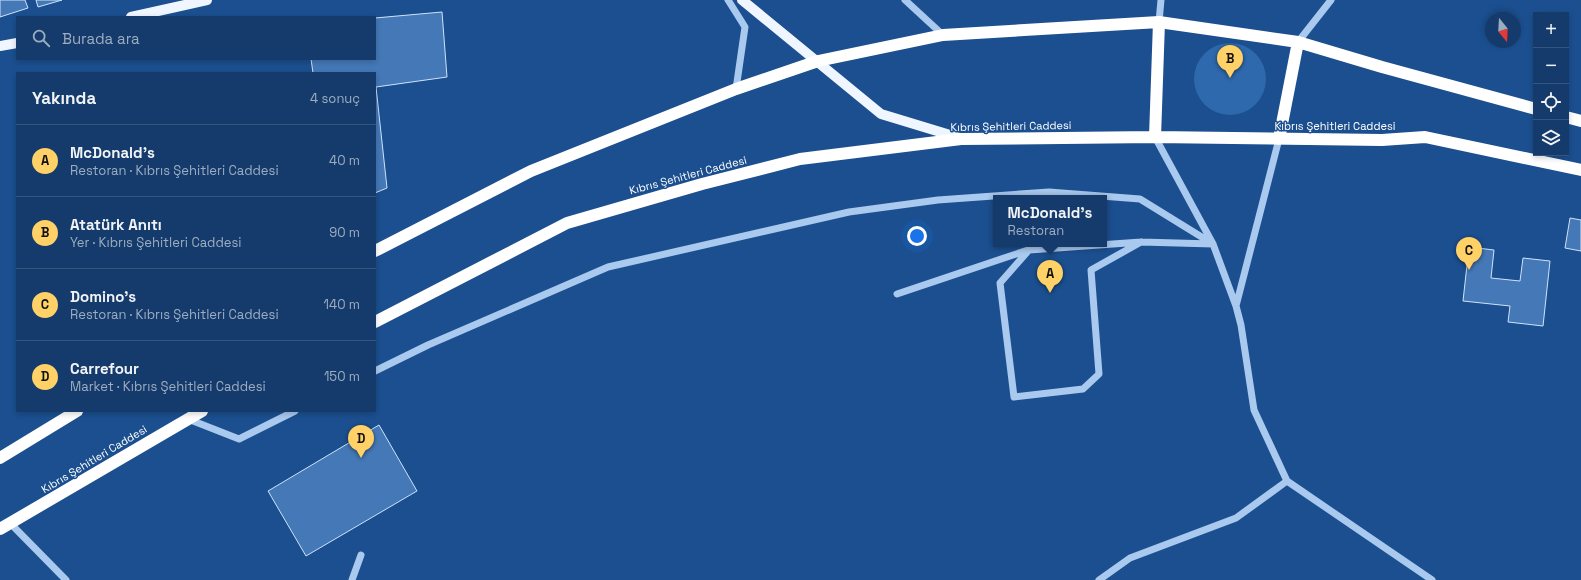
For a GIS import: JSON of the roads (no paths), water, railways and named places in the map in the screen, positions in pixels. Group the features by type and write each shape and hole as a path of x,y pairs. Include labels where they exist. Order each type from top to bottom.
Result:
{"highway":[{"path":"376,250 531,171 736,89 818,61 943,35 1159,22 1298,42 1382,68 1533,108"},
{"path":"1155,137 1159,22"},
{"path":"1279,139 1298,42"},
{"path":"1569,118 1581,121"},
{"name":"Kıbrıs Şehitleri Caddesi","path":"376,321 567,223 702,184 800,160 961,139 1155,137 1382,140 1425,137 1581,170"},
{"path":"0,458 75,412"},
{"name":"Kıbrıs Şehitleri Caddesi","path":"5,526 200,412"}],"main road":[{"path":"135,16 207,0"},
{"path":"742,0 881,114 961,139"},
{"path":"0,46 16,42"}],"street":[{"path":"728,0 745,27 736,89"},
{"path":"905,0 943,35"},
{"path":"1159,22 1161,0"},
{"path":"1298,42 1331,0"},
{"path":"1155,137 1213,244 1236,306 1241,325 1254,410 1288,481 1432,580"},
{"path":"1236,306 1279,139"},
{"path":"1007,195 1049,192 1088,195"},
{"path":"376,371 428,345 608,267 849,212 938,200 993,196"},
{"path":"1107,196 1140,199 1213,244"},
{"path":"1107,244 1140,242 1213,244"},
{"path":"1029,250 1000,283 1014,397 1083,389 1099,374 1091,270 1140,242"},
{"path":"897,294 1029,250 1071,247"},
{"path":"187,419 239,439 293,412"},
{"path":"1099,580 1130,558 1236,518 1288,481"},
{"path":"5,526 66,580"},
{"path":"352,580 361,555"}],"place":[{"name":"Atatürk Anıtı","path":"1230,78"},
{"name":"Domino's","path":"1469,270"},
{"name":"McDonald's","path":"1050,293"},
{"name":"Carrefour","path":"361,458"}]}
